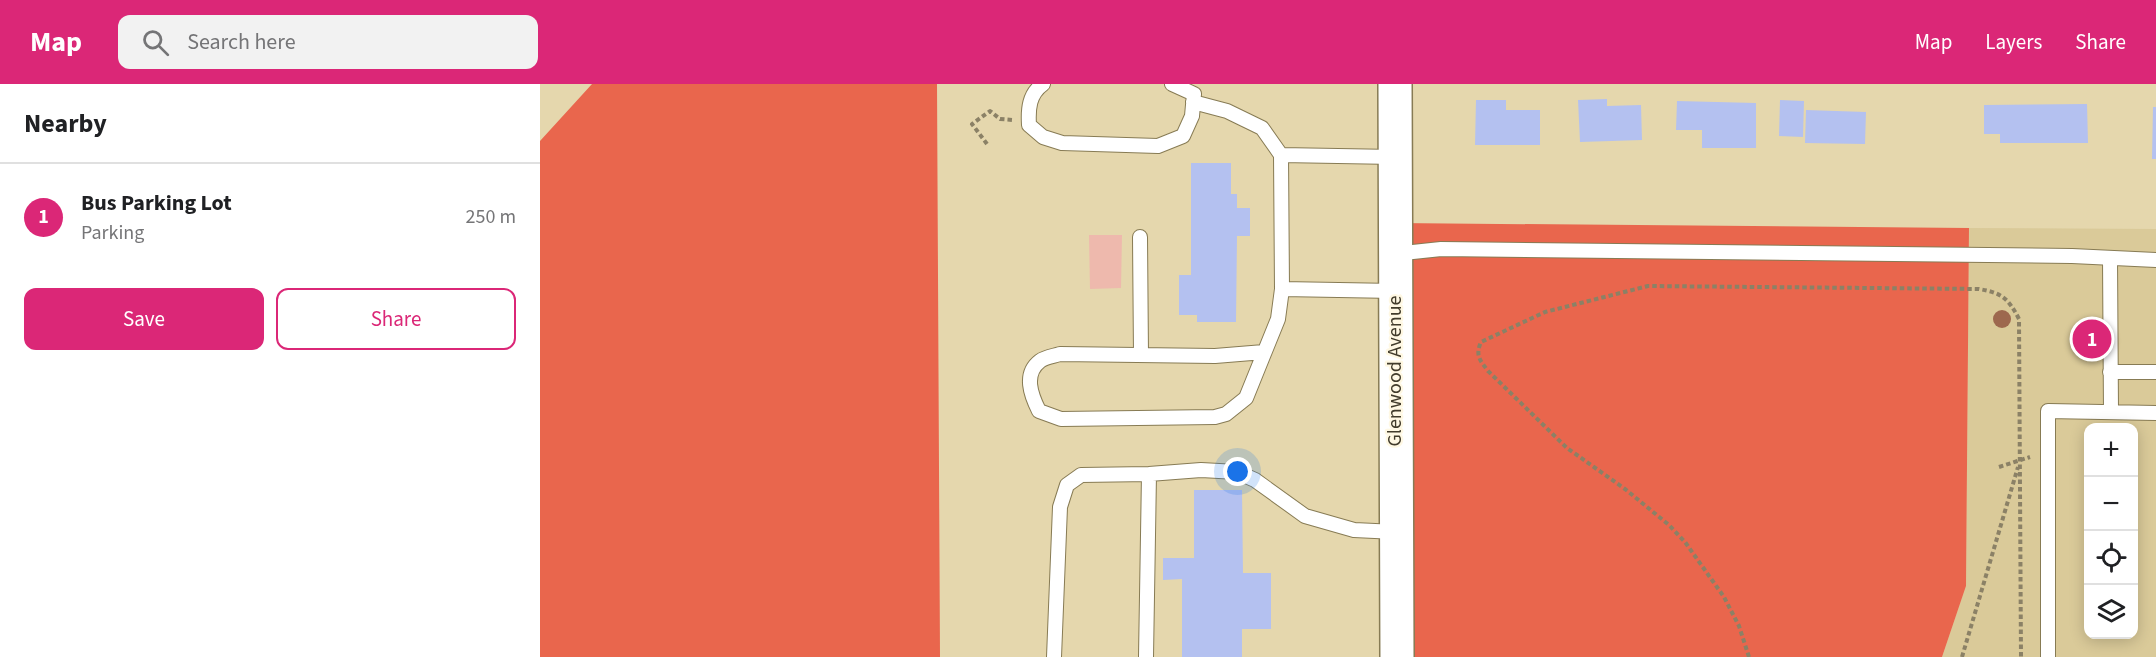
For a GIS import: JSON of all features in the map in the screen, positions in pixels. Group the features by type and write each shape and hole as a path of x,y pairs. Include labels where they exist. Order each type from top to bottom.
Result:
{"street":[{"name":"Glenwood Avenue","path":"1395,84 1397,657"}],"lane":[{"path":"1043,84 1036,89 1028,107 1029,126 1042,137 1062,143 1158,146 1183,136 1192,116 1194,94 1172,84"},
{"path":"1193,102 1227,111 1262,128 1281,155 1282,289 1278,319 1246,398 1226,414 1215,417 1061,419 1039,411 1030,394 1030,374 1041,360 1060,354 1215,356 1264,352"},
{"path":"1281,155 1395,157"},
{"path":"1140,237 1141,355"},
{"path":"1394,254 1441,249 2156,260"},
{"path":"2109,258 2111,412"},
{"path":"1282,289 1395,291"},
{"path":"2109,372 2156,372"},
{"path":"2048,657 2048,411 2156,413"},
{"path":"1054,657 1060,507 1067,485 1081,475 1149,474 1201,470 1236,472 1255,480 1278,499 1305,516 1354,530 1396,532"},
{"path":"1146,657 1149,474"}],"path":[{"path":"987,144 972,124 990,111 1000,119 1006,120 1028,117"},
{"path":"1749,657 1739,626 1724,597 1685,542 1670,525 1560,441 1488,371 1480,360 1478,351 1481,342 1545,312 1648,286 1979,289 1995,292 2009,302 2019,319 2021,657"},
{"path":"1999,467 2049,451"},
{"path":"1962,657 2020,460"}],"shaded area":[{"path":"592,84 937,84 940,657 540,657 540,141"},
{"path":"1395,223 1969,228 1966,586 1942,657 1397,657"},
{"path":"1969,228 2156,229 2156,657 1942,657 1966,586"},
{"path":"1089,235 1122,235 1121,288 1090,289"}],"building":[{"path":"1607,99 1607,106 1641,105 1642,140 1580,142 1578,100"},
{"path":"1476,100 1506,100 1506,110 1540,110 1540,145 1475,145"},
{"path":"1780,100 1804,101 1803,137 1779,136"},
{"path":"1677,101 1756,103 1756,148 1702,148 1702,130 1676,130"},
{"path":"2087,104 2088,143 2000,143 2000,134 1984,134 1984,105"},
{"path":"2153,107 2156,107 2156,159 2152,159"},
{"path":"1806,110 1866,112 1865,144 1805,143"},
{"path":"1191,163 1231,163 1231,194 1237,194 1237,208 1250,208 1250,236 1237,236 1236,322 1197,322 1197,315 1179,315 1179,275 1191,275"},
{"path":"1194,490 1242,490 1243,573 1271,573 1271,629 1242,629 1242,657 1182,657 1182,579 1163,580 1163,558 1194,558"}],"place":[{"name":"Bus Parking Lot","path":"2092,339"}]}
